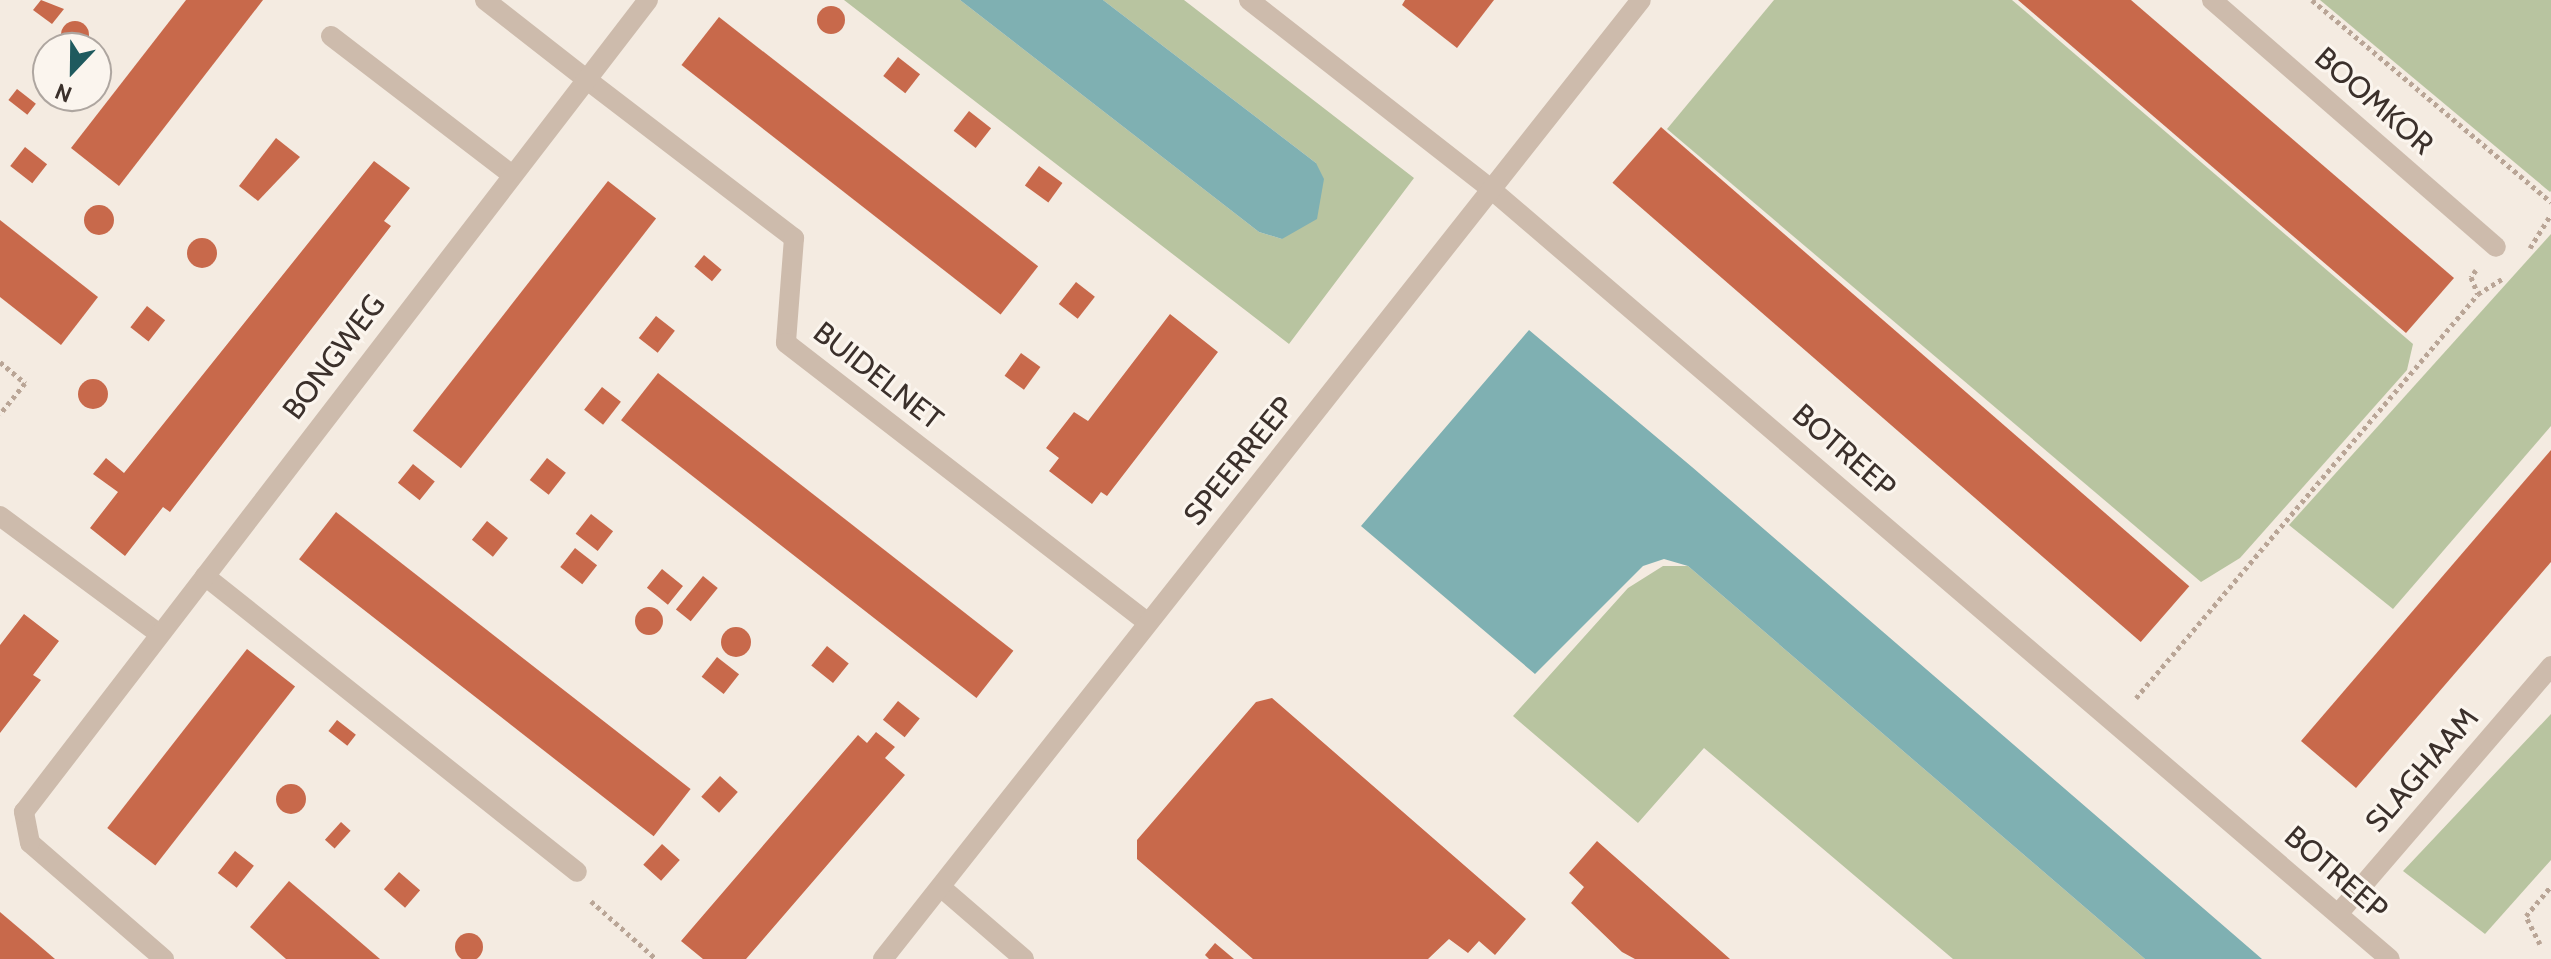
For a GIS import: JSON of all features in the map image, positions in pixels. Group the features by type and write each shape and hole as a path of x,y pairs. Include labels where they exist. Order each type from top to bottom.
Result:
{"street":[{"path":"485,0 586,79"},
{"name":"BONGWEG","path":"164,959 30,843 24,812 158,633 648,0"},
{"name":"BOTREEP","path":"1249,0 1492,190 2390,959"},
{"name":"SPEERREEP","path":"883,959 943,889 1147,622 1641,0"},
{"name":"BOOMKOR","path":"2212,0 2496,247"},
{"path":"331,36 511,174"},
{"name":"BUIDELNET","path":"586,79 794,238 786,343 1147,622"},
{"path":"0,516 158,633"},
{"path":"205,576 577,872"},
{"name":"SLAGHAAM","path":"2338,914 2551,666"},
{"path":"943,889 1024,959"}],"path":[{"path":"2312,0 2551,202"},
{"path":"2528,252 2551,215"},
{"path":"2115,722 2478,294 2507,273"},
{"path":"0,362 25,383 0,414"},
{"path":"577,872 594,907 656,959"},
{"path":"2540,944 2526,916 2551,886"}],"green space":[{"path":"844,0 960,0 1259,232 1282,239 1316,163 1103,0 1184,0 1414,178 1289,344"},
{"path":"1774,0 2012,0 2413,344 2407,370 2240,558 2201,582 1667,129"},
{"path":"2320,0 2551,0 2551,191 2550,192"},
{"path":"2551,234 2551,426 2393,609 2289,525"},
{"path":"1663,566 1688,566 2145,959 1953,959 1704,748 1638,823 1513,716 1628,588"},
{"path":"2551,714 2551,860 2485,934 2403,871"}],"water":[{"path":"960,0 1103,0 1316,163 1324,179 1317,219 1282,239 1259,232"},
{"path":"1529,330 2262,959 2145,959 1688,566 1664,559 1643,566 1535,674 1361,526"}],"building":[{"path":"41,0 64,9 52,24 33,10"},
{"path":"186,0 263,0 119,186 71,148 99,112 112,112 112,95"},
{"path":"1405,0 1494,0 1457,48 1402,5"},
{"path":"2018,0 2131,0 2454,278 2406,333"},
{"path":"831,6 841,10 845,20 841,30 831,34 821,30 817,20 821,10"},
{"path":"719,17 1038,266 1001,314 681,65"},
{"path":"75,21 85,25 88,30 62,32 65,25"},
{"path":"898,57 920,74 905,93 883,76"},
{"path":"17,89 32,101 32,109 27,115 8,100"},
{"path":"969,111 991,128 976,148 954,131"},
{"path":"1661,127 2189,586 2141,642 1612,183"},
{"path":"276,138 300,157 258,201 239,186"},
{"path":"25,147 47,164 32,183 10,166"},
{"path":"374,161 410,188 384,221 391,226 170,512 163,507 125,556 90,528 118,492 93,474 106,458 124,473"},
{"path":"1039,166 1062,183 1048,202 1025,185"},
{"path":"608,181 656,219 461,468 413,431"},
{"path":"99,205 105,206 113,214 113,226 105,234 99,235 93,234 85,226 84,220 85,214 93,206"},
{"path":"0,220 98,297 61,345 0,297"},
{"path":"202,238 212,243 217,253 212,263 202,268 192,263 187,253 192,243"},
{"path":"704,255 722,270 712,281 694,266"},
{"path":"1076,282 1095,297 1078,319 1059,304"},
{"path":"147,306 165,320 149,341 130,327"},
{"path":"1170,314 1218,352 1107,496 1101,492 1092,504 1049,471 1059,458 1046,448 1074,412 1088,421"},
{"path":"656,316 675,331 658,353 639,338"},
{"path":"1021,353 1040,367 1024,390 1005,376"},
{"path":"658,373 1013,651 976,698 621,420"},
{"path":"93,379 103,384 108,394 103,404 93,409 83,404 78,394 83,384"},
{"path":"602,387 621,402 603,425 584,410"},
{"path":"2551,450 2551,562 2356,788 2301,741"},
{"path":"547,458 566,473 549,495 530,480"},
{"path":"413,464 435,482 420,500 398,483"},
{"path":"336,512 691,789 654,836 299,559"},
{"path":"591,514 613,531 598,551 576,534"},
{"path":"487,521 508,538 493,557 472,540"},
{"path":"575,548 597,565 582,584 560,567"},
{"path":"662,569 683,586 668,605 647,588"},
{"path":"703,576 718,588 691,621 676,609"},
{"path":"649,607 659,611 663,621 659,631 649,635 639,631 635,621 639,611"},
{"path":"24,614 59,641 33,675 41,680 0,733 0,645"},
{"path":"736,627 746,632 751,642 746,652 736,657 726,652 721,642 726,632"},
{"path":"827,646 849,664 833,683 811,665"},
{"path":"247,649 295,687 155,865 107,828"},
{"path":"717,657 739,674 724,694 702,677"},
{"path":"1272,698 1526,919 1495,955 1479,941 1468,953 1449,939 1428,959 1253,959 1137,859 1137,840 1256,702"},
{"path":"898,701 920,719 905,737 883,720"},
{"path":"337,720 356,735 347,746 328,731"},
{"path":"876,732 895,747 885,758 905,775 746,959 703,959 681,941 858,735 867,743"},
{"path":"720,776 738,792 719,813 701,797"},
{"path":"291,784 297,785 305,793 305,805 297,813 291,814 285,813 277,805 276,799 277,793 285,785"},
{"path":"341,822 351,831 335,849 325,840"},
{"path":"1597,841 1730,959 1635,959 1622,952 1571,903 1584,887 1569,873"},
{"path":"662,844 680,860 661,881 643,865"},
{"path":"235,851 254,866 237,888 218,873"},
{"path":"399,872 420,890 405,908 384,889"},
{"path":"289,881 380,959 286,959 250,927"},
{"path":"0,912 33,940 55,959 0,959"},
{"path":"469,933 479,937 483,947 479,957 469,961 459,957 455,947 459,937"},
{"path":"1215,943 1234,959 1209,959 1205,955"}]}
